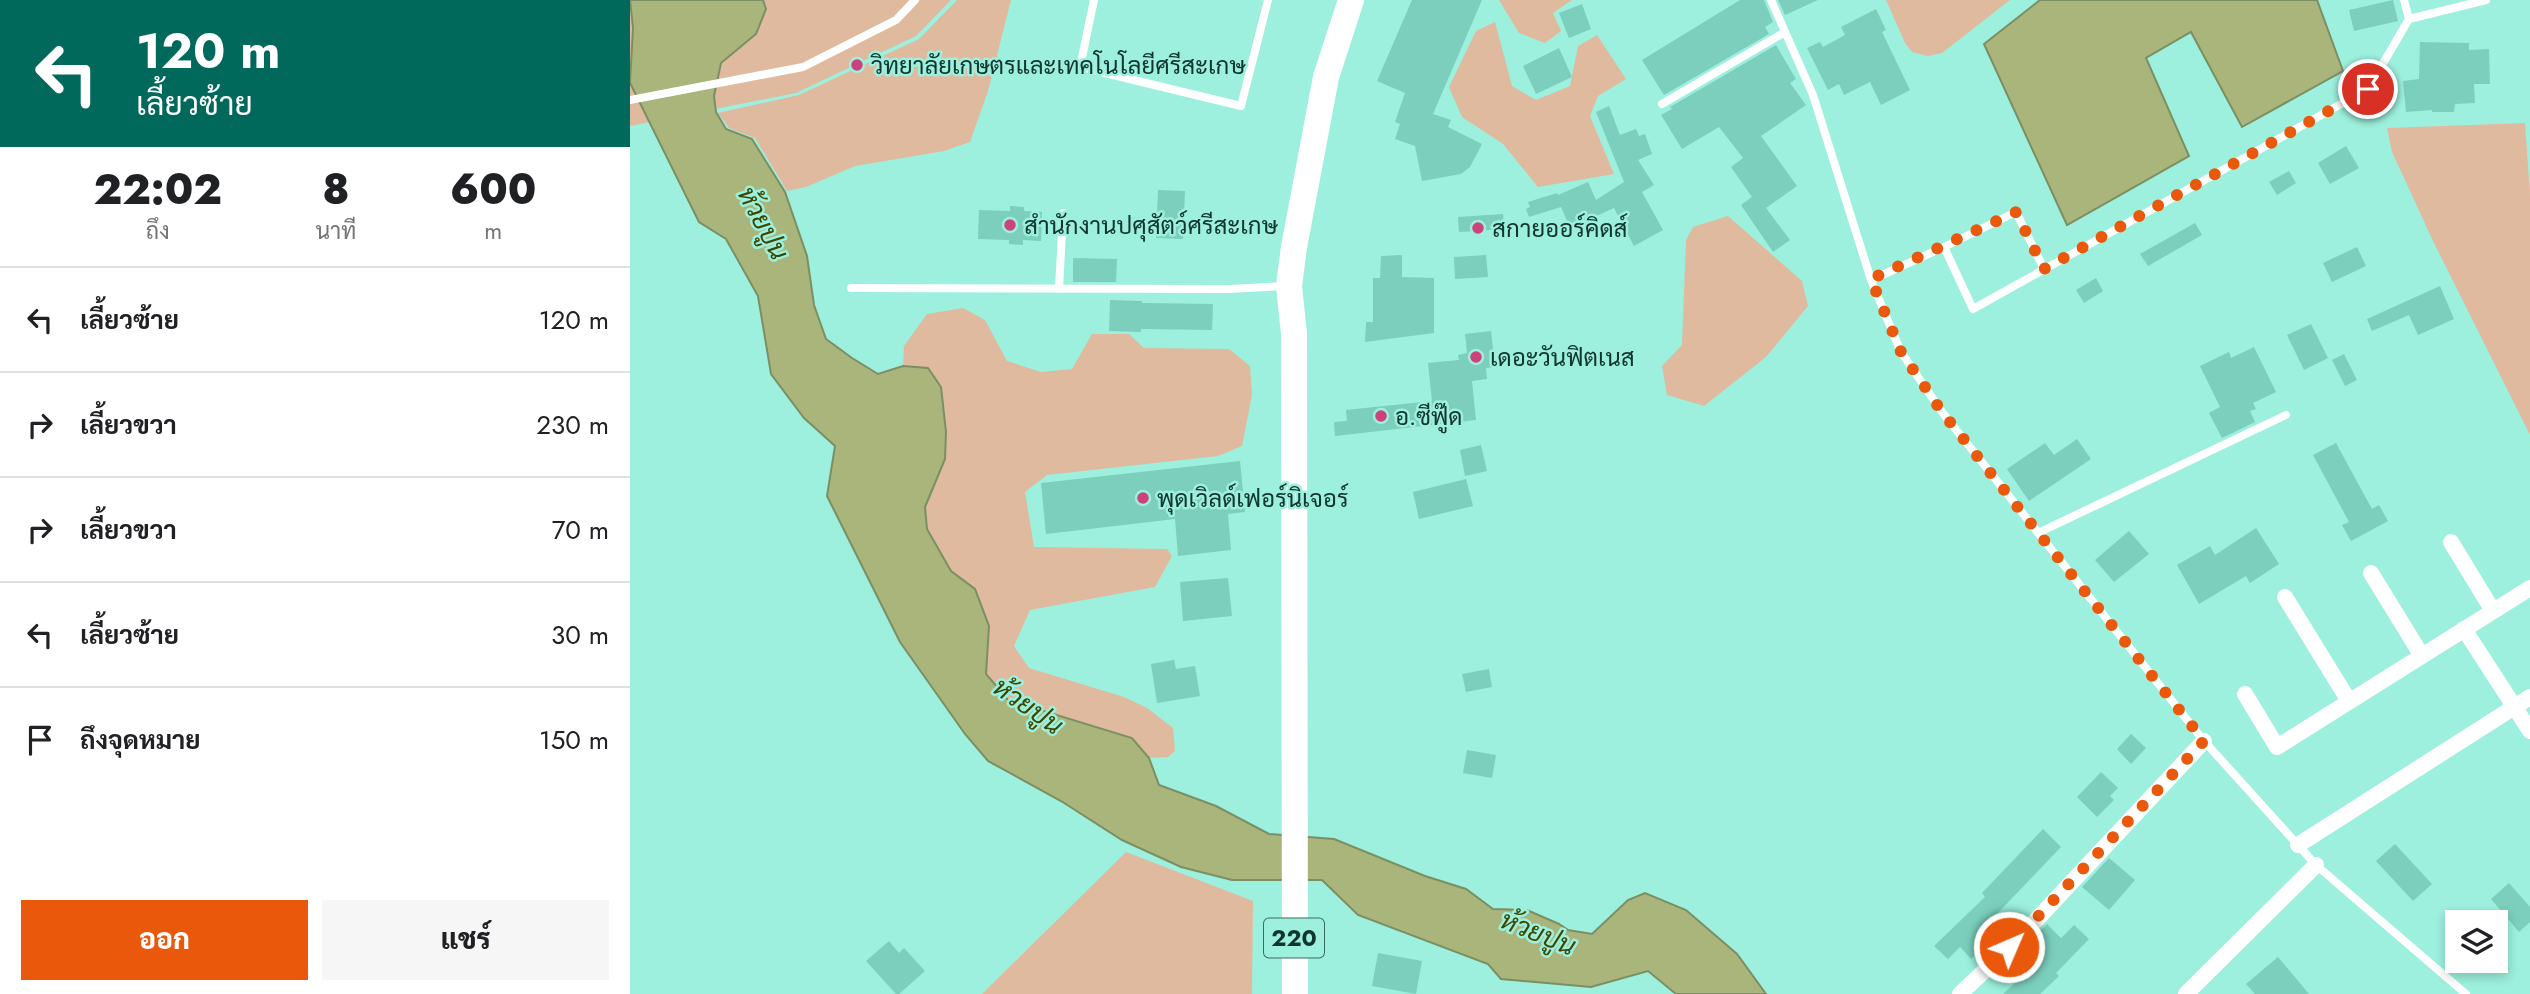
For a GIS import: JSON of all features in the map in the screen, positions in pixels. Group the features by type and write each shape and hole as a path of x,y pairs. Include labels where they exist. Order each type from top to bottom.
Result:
{"main road":[{"path":"1289,285 1326,77 1351,0"},
{"name":"220","path":"1289,285 1294,334 1295,994"}],"street":[{"path":"2451,542 2493,611"},
{"path":"2371,573 2422,656"},
{"path":"2245,694 2277,747 2530,588"},
{"path":"2285,597 2349,701"},
{"path":"2464,629 2530,731"},
{"path":"2298,845 2530,697"},
{"path":"1960,994 2025,932 2204,741"},
{"path":"2186,994 2316,865"}],"lane":[{"path":"630,100 803,67 896,20 915,0"},
{"path":"1094,0 1080,67 1241,106 1268,0"},
{"path":"1771,0 1813,95 1871,279 1901,352 1942,412 2204,741 2316,865 2466,994"},
{"path":"1944,247 1973,309 2368,89 2409,19 2404,0"},
{"path":"2409,19 2486,0"},
{"path":"1662,104 1785,32"},
{"path":"1871,279 2016,212 2044,269"},
{"path":"1059,289 1063,213"},
{"path":"851,288 1229,289 1289,285"},
{"path":"2038,533 2286,415"}],"shaded area":[{"path":"630,0 951,0 916,36 796,93 630,126"},
{"path":"957,0 1011,0 988,91 970,142 944,151 855,166 806,187 787,191 755,138 729,128 718,113 799,95 919,39"},
{"path":"1499,0 1572,0 1553,13 1561,31 1545,43 1519,33"},
{"path":"1886,0 2010,0 1942,53 1928,56 1912,52 1905,43"},
{"path":"1495,22 1512,86 1536,100 1570,86 1578,46 1597,35 1626,79 1598,96 1590,116 1614,174 1538,187 1503,144 1462,117 1449,87 1476,31"},
{"path":"2525,123 2530,194 2530,435 2433,241 2392,152 2387,128"},
{"path":"1728,216 1802,281 1808,306 1766,357 1704,406 1667,395 1662,366 1682,345 1686,240 1693,227"},
{"path":"963,308 985,320 1007,361 1041,372 1072,369 1092,334 1129,334 1144,348 1229,349 1250,366 1252,395 1242,446 1218,456 1047,475 1025,492 1034,547 1167,549 1172,556 1155,587 1030,610 1014,646 1029,668 1124,697 1147,708 1173,728 1175,751 1168,757 1149,758 1132,738 1008,700 986,674 989,626 975,589 951,571 927,529 925,507 945,459 928,368 903,366 904,346 927,314"},
{"path":"1126,852 1253,901 1252,994 982,994"}],"water":[{"name":"ห้วยปูน","path":"630,0 763,0 766,9 756,34 721,63 714,96 716,112 726,129 752,139 785,192 807,256 814,305 826,339 878,374 903,366 928,368 941,387 946,432 945,459 925,507 927,529 951,571 975,589 989,626 986,674 1008,700 1132,738 1149,758 1159,785 1216,806 1269,834 1334,839 1425,876 1466,889 1493,909 1527,910 1568,930 1592,934 1628,900 1645,893 1686,910 1737,954 1766,994 1676,994 1648,971 1591,987 1501,979 1488,964 1358,915 1322,880 1232,880 1181,867 1122,840 1061,801 988,761 965,734 900,642 827,496 835,446 804,418 771,374 758,296 726,239 699,222 630,83 633,28"},
{"path":"2040,0 2317,0 2343,71 2242,127 2191,32 2146,58 2189,156 2067,225 1984,44"}],"building":[{"path":"1412,0 1482,0 1433,114 1451,120 1448,127 1482,144 1470,167 1461,174 1422,181 1415,146 1395,139 1400,124 1395,122 1405,93 1377,81"},
{"path":"1740,0 1764,0 1773,22 1765,27 1769,34 1664,95 1642,60"},
{"path":"1778,0 1818,0 1785,15"},
{"path":"2393,0 2398,21 2354,31 2349,10"},
{"path":"1582,4 1591,29 1569,38 1559,13"},
{"path":"1876,9 1886,30 1882,32 1910,90 1881,105 1870,82 1844,95 1839,84 1828,90 1807,48 1820,42 1823,47 1845,35 1841,27"},
{"path":"2420,42 2469,43 2469,50 2489,49 2490,84 2474,84 2475,103 2455,104 2454,112 2406,112 2403,81 2419,79"},
{"path":"1776,45 1796,79 1790,83 1806,105 1761,136 1797,186 1766,208 1790,240 1773,252 1741,205 1752,197 1731,167 1743,158 1719,127 1682,149 1661,115 1672,109 1670,107"},
{"path":"1559,48 1572,77 1536,94 1523,66"},
{"path":"1609,106 1620,135 1636,129 1639,136 1645,134 1652,154 1638,160 1654,185 1642,192 1663,230 1634,246 1614,208 1570,228 1561,207 1529,217 1526,209 1530,207 1528,202 1557,193 1558,195 1588,182 1596,200 1624,182 1596,112"},
{"path":"2346,146 2359,168 2330,184 2318,163"},
{"path":"2289,171 2296,183 2277,195 2269,182"},
{"path":"1158,190 1185,191 1183,239 1156,238"},
{"name":"สำนักงานปศุสัตว์ศรีสะเกษ","path":"1010,206 1024,207 1024,211 1042,212 1041,241 1023,240 1023,245 1009,244 1009,240 978,239 979,210 1010,211"},
{"path":"1503,214 1504,229 1459,232 1458,217"},
{"path":"2195,223 2202,235 2148,266 2140,254"},
{"path":"2357,247 2366,266 2332,282 2323,263"},
{"path":"1402,255 1402,277 1434,278 1434,333 1365,342 1366,322 1373,322 1373,278 1380,278 1381,256"},
{"path":"1486,255 1488,277 1455,279 1454,257"},
{"path":"1073,258 1117,259 1116,282 1073,282"},
{"path":"2096,278 2103,291 2084,303 2076,290"},
{"path":"2440,286 2454,319 2418,335 2409,315 2372,331 2367,319"},
{"path":"1110,300 1213,304 1212,330 1109,331"},
{"path":"2311,324 2328,358 2304,370 2287,335"},
{"path":"1491,331 1495,367 1486,368 1487,379 1472,381 1476,420 1335,436 1334,422 1347,421 1346,410 1432,401 1428,363 1459,360 1458,355 1467,353 1465,334"},
{"path":"2254,347 2276,392 2253,403 2256,409 2250,411 2255,422 2222,438 2209,413 2220,407 2200,366 2229,352 2231,358"},
{"path":"2344,354 2357,380 2345,386 2332,360"},
{"path":"2077,439 2091,459 2029,501 2007,469 2045,443 2054,455"},
{"path":"2336,443 2372,509 2379,505 2388,521 2351,541 2342,525 2349,522 2313,455"},
{"path":"1481,445 1487,471 1465,476 1460,450"},
{"name":"พุดเวิลด์เฟอร์นิเจอร์","path":"1240,461 1245,512 1228,514 1231,550 1178,556 1175,519 1046,534 1041,483"},
{"path":"1466,479 1473,506 1419,519 1413,492"},
{"path":"2256,528 2279,564 2250,583 2246,576 2199,604 2177,565 2210,546 2215,555"},
{"path":"2129,531 2149,554 2114,582 2095,560"},
{"path":"1228,578 1232,616 1183,621 1180,582"},
{"path":"1174,660 1176,669 1195,666 1200,696 1157,703 1151,664"},
{"path":"1489,669 1492,687 1466,692 1462,674"},
{"path":"2131,734 2146,748 2131,764 2117,749"},
{"path":"1467,750 1496,755 1492,778 1463,773"},
{"path":"2101,772 2118,788 2110,796 2114,800 2097,817 2077,797"},
{"path":"2043,829 2061,847 1994,917 2004,927 1971,959 1960,947 1948,959 1934,946 1985,897 1982,893"},
{"path":"2395,844 2432,884 2413,901 2376,861"},
{"path":"2109,858 2135,880 2109,910 2082,887"},
{"path":"2509,883 2530,907 2530,922 2519,932 2508,919 2508,910 2500,910 2491,899"},
{"path":"2047,924 2061,938 2074,925 2089,939 2056,973 2059,976 2040,994 2003,994 2025,974 2011,960"},
{"path":"889,941 899,953 904,948 925,971 899,994 896,994 866,961"},
{"path":"1378,953 1422,961 1416,994 1372,986"},
{"path":"2278,957 2309,994 2255,994 2246,984"}],"place":[{"name":"วิทยาลัยเกษตรและเทคโนโลยีศรีสะเกษ","path":"857,65"},
{"name":"สำนักงานปศุสัตว์ศรีสะเกษ","path":"1010,225"},
{"name":"สกายออร์คิดส์","path":"1478,228"},
{"name":"เดอะวันฟิตเนส","path":"1476,357"},
{"name":"อ.ซีฟู๊ด","path":"1381,416"},
{"name":"พุดเวิลด์เฟอร์นิเจอร์","path":"1143,498"}],"route":[{"path":"2009,947 2204,741 1942,412 1901,352 1871,279 2016,212 2044,269 2368,89"}]}
